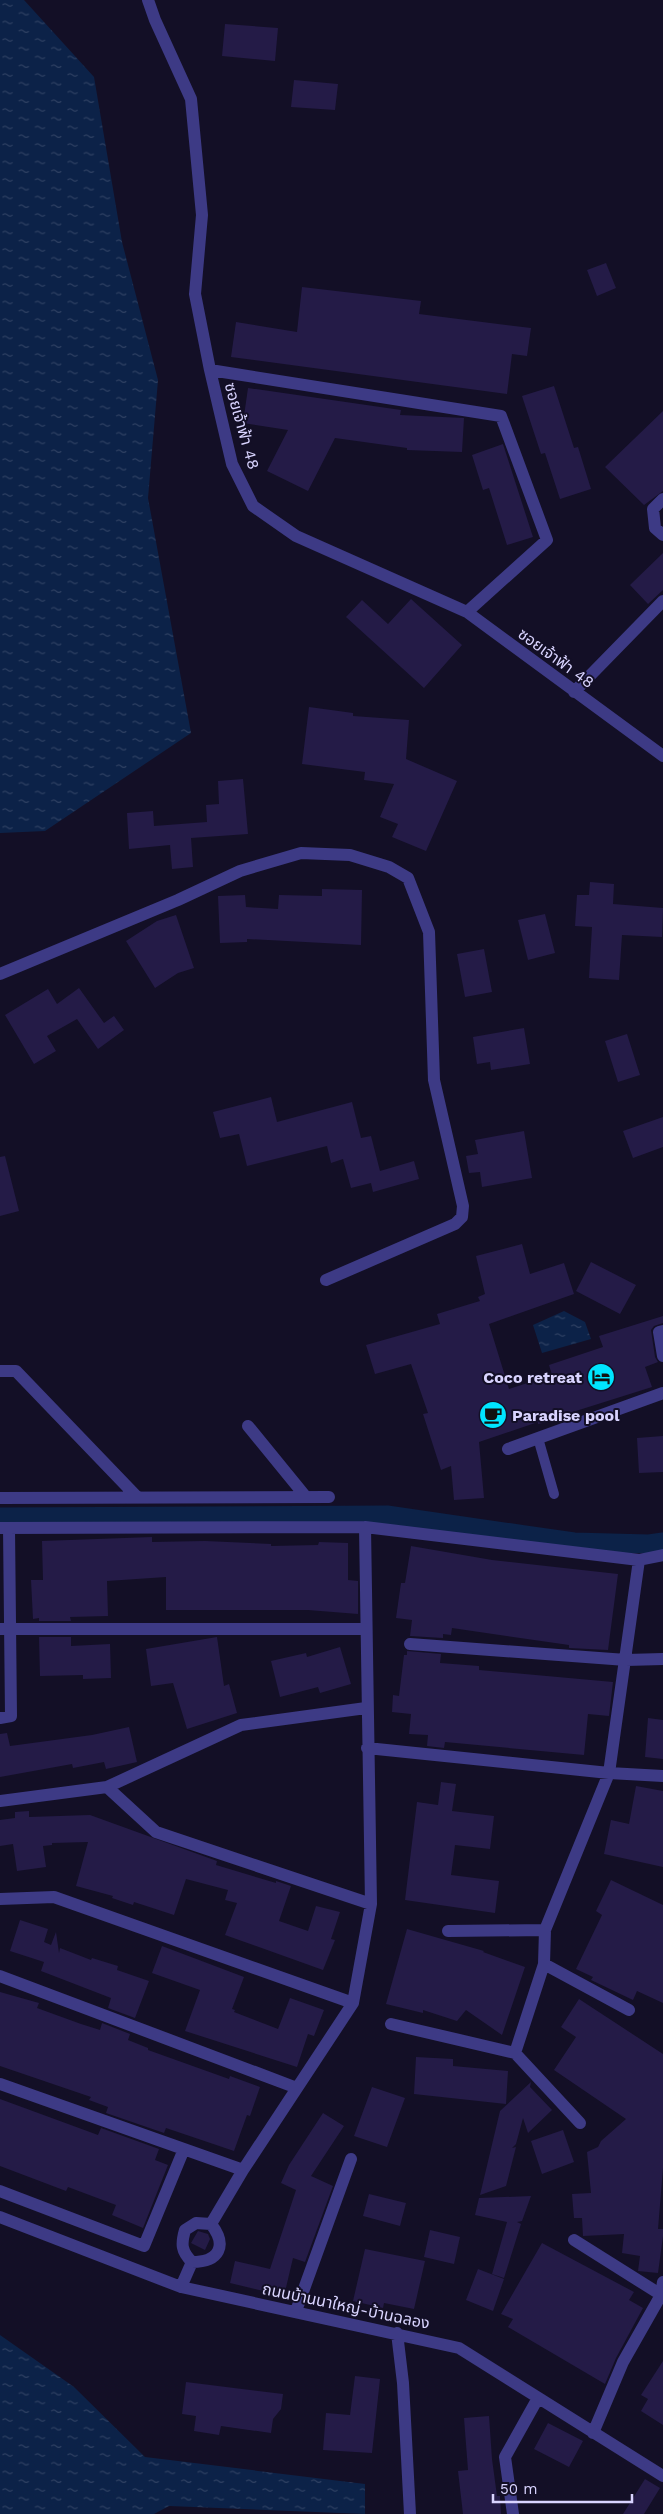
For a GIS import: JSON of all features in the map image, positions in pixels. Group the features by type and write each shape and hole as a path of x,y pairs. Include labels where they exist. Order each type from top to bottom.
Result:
{"street":[{"name":"ซอยเจ้าฟ้า 48","path":"148,0 155,20 191,99 202,215 195,294 210,370 232,464 253,506 296,536 467,612 663,756"},
{"path":"210,370 501,416 547,540 467,612"},
{"path":"663,499 653,509 655,528 663,535"},
{"path":"574,692 663,601"},
{"path":"0,974 178,900 240,871 300,852 350,855 389,867 408,878 429,932 434,1080 457,1176 463,1206 462,1217 455,1224 326,1280"},
{"path":"663,1331 659,1332 663,1356"},
{"path":"0,1371 16,1371 138,1498"},
{"path":"508,1449 663,1393"},
{"path":"248,1426 306,1497"},
{"path":"0,1498 329,1497"},
{"path":"211,2224 243,2170 353,2003 370,1904 364,1527"},
{"path":"0,1718 11,1716 5,1629 5,1528 364,1527 639,1560 663,1555"},
{"path":"515,2053 544,1964 545,1930 608,1773 626,1660 639,1560"},
{"path":"5,1629 366,1629"},
{"path":"410,1644 626,1660 663,1659"},
{"path":"0,1801 107,1787 241,1725 366,1708"},
{"path":"367,1748 608,1773 663,1776"},
{"path":"107,1787 156,1832 370,1904"},
{"path":"0,1899 54,1897 353,2003"},
{"path":"448,1931 545,1930"},
{"path":"544,1964 629,2010"},
{"path":"0,1976 297,2088"},
{"path":"392,2024 515,2053 580,2123"},
{"path":"0,2084 243,2170"},
{"path":"0,2191 144,2246 184,2149"},
{"path":"296,2311 352,2159"},
{"name":"ถนนบ้านนาใหญ่-บ้านฉลอง","path":"0,2217 181,2287 459,2348 663,2476"},
{"path":"196,2222 211,2224 218,2233 221,2244 216,2255 204,2262 192,2262 184,2254 181,2244 185,2230 196,2222"},
{"path":"574,2240 662,2291 623,2362 593,2433"},
{"path":"181,2287 192,2262"},
{"path":"396,2333 403,2384 410,2514"},
{"path":"512,2514 505,2457 538,2398"}],"lane":[{"path":"538,1438 554,1494"}],"water":[{"path":"0,0 24,0 94,77 122,242 158,380 148,498 191,733 45,831 0,833"},
{"path":"564,1311 585,1322 591,1339 542,1353 533,1325"},
{"path":"0,2335 74,2387 145,2457 365,2484 365,2514 169,2506 154,2514 0,2514"}],"building":[{"path":"225,24 278,28 275,61 222,56"},
{"path":"294,80 338,84 335,110 291,107"},
{"path":"606,263 616,288 597,296 587,270"},
{"path":"302,287 421,301 419,314 531,328 527,356 512,354 507,394 231,357 236,322 297,332"},
{"path":"554,386 574,448 578,447 591,489 560,499 545,453 541,454 522,396"},
{"path":"248,388 401,410 400,415 464,418 462,452 407,450 407,448 335,438 308,491 267,471 288,430 243,423"},
{"path":"663,411 663,491 644,505 605,467"},
{"path":"503,444 533,537 507,545 489,488 483,490 472,455"},
{"path":"663,553 663,590 648,604 630,585"},
{"path":"411,599 462,645 424,688 346,617 362,600 388,624"},
{"path":"309,707 353,713 353,716 409,720 406,759 457,781 426,851 392,837 398,824 380,817 394,784 364,780 365,772 302,764"},
{"path":"243,779 248,834 191,838 193,867 172,869 170,845 129,849 127,813 153,811 154,826 207,822 206,805 219,804 218,781"},
{"path":"590,882 614,884 613,904 663,908 662,937 622,935 619,980 589,978 592,927 575,926 577,895 589,895"},
{"path":"322,889 362,890 361,945 247,939 247,942 220,943 218,896 245,895 246,907 278,909 279,895 322,896"},
{"path":"545,914 555,953 528,960 518,920"},
{"path":"176,915 194,968 178,973 155,988 126,941 157,921"},
{"path":"484,949 492,992 465,997 457,954"},
{"path":"79,988 104,1023 114,1016 124,1030 98,1049 77,1019 47,1036 56,1051 34,1064 5,1015 48,989 57,1004"},
{"path":"524,1028 530,1064 491,1070 490,1062 477,1064 473,1037"},
{"path":"627,1034 640,1075 618,1082 605,1041"},
{"path":"271,1097 277,1122 352,1102 361,1138 371,1136 380,1171 414,1161 419,1179 373,1192 371,1183 351,1188 343,1159 331,1163 327,1146 247,1166 239,1134 220,1138 213,1112"},
{"path":"663,1117 663,1147 633,1158 623,1131"},
{"path":"524,1131 532,1178 482,1187 480,1172 469,1173 466,1156 478,1154 475,1140"},
{"path":"5,1156 19,1211 0,1216 0,1157"},
{"path":"522,1244 530,1274 564,1263 574,1294 489,1324 509,1389 552,1375 549,1365 603,1347 599,1336 663,1316 663,1323 654,1326 651,1330 655,1357 658,1362 645,1367 652,1387 560,1416 561,1419 538,1424 538,1422 479,1442 484,1498 454,1500 451,1466 441,1470 423,1414 428,1413 411,1364 375,1374 366,1345 440,1324 437,1314 480,1301 478,1297 485,1294 476,1256"},
{"path":"591,1262 636,1285 620,1314 576,1291"},
{"path":"663,1436 663,1472 639,1473 637,1438"},
{"path":"152,1537 152,1542 205,1541 271,1544 271,1546 318,1545 319,1542 348,1543 348,1580 358,1581 358,1614 308,1610 166,1610 166,1577 107,1581 108,1616 70,1617 71,1621 39,1621 39,1618 33,1619 31,1580 43,1580 42,1541"},
{"path":"411,1546 492,1560 618,1574 608,1650 569,1648 569,1645 452,1628 451,1635 443,1634 443,1638 410,1636 412,1620 396,1618 401,1583 405,1583"},
{"path":"39,1637 71,1637 71,1646 110,1644 111,1678 83,1679 83,1675 40,1676"},
{"path":"217,1637 224,1686 229,1684 237,1713 187,1729 173,1683 151,1686 146,1649"},
{"path":"340,1647 351,1684 320,1693 318,1687 280,1697 271,1661 306,1653 307,1657"},
{"path":"407,1651 441,1654 440,1663 479,1666 479,1670 613,1682 609,1716 588,1714 584,1755 445,1742 444,1748 427,1746 428,1735 409,1734 411,1714 392,1712 393,1695 399,1696 404,1655 407,1655"},
{"path":"648,1718 663,1720 663,1759 645,1757"},
{"path":"129,1727 137,1762 106,1769 104,1762 73,1768 72,1764 0,1777 0,1734 7,1733 10,1746 92,1735"},
{"path":"441,1782 456,1784 452,1811 494,1816 490,1849 455,1845 451,1875 499,1881 495,1913 405,1900 417,1802 438,1805"},
{"path":"636,1786 663,1791 663,1867 604,1854 611,1820 629,1824"},
{"path":"29,1811 29,1817 90,1815 217,1861 216,1865 291,1886 279,1921 308,1931 316,1906 340,1912 331,1939 335,1940 323,1970 225,1935 237,1903 225,1900 228,1890 186,1879 174,1915 134,1902 133,1905 112,1898 113,1896 76,1886 88,1842 52,1843 52,1845 43,1846 46,1867 17,1871 13,1844 0,1846 0,1820 15,1818 15,1812"},
{"path":"611,1880 663,1905 663,2003 637,1991 633,2000 591,1980 593,1977 576,1969 602,1915 596,1911"},
{"path":"20,1920 48,1929 44,1942 51,1945 56,1932 59,1953 60,1948 91,1960 92,1958 118,1966 117,1970 149,1981 135,2018 108,2008 111,1998 41,1971 44,1962 10,1951"},
{"path":"407,1929 484,1951 525,1967 502,2035 466,2010 457,2021 423,2010 423,2013 386,2004"},
{"path":"162,1946 244,1977 232,2009 235,2010 234,2012 278,2029 290,1998 324,2010 314,2036 308,2034 297,2067 185,2031 200,1990 152,1973"},
{"path":"0,1992 39,2003 37,2008 100,2030 102,2023 130,2034 128,2040 148,2048 148,2050 229,2079 230,2076 260,2087 250,2116 247,2115 234,2151 166,2128 164,2133 106,2113 108,2107 89,2100 91,2097 0,2066"},
{"path":"579,1999 663,2054 663,2168 658,2229 663,2229 663,2236 658,2273 638,2271 640,2256 622,2253 624,2234 583,2236 582,2218 574,2218 572,2194 591,2193 587,2152 598,2147 601,2141 626,2119 554,2070 576,2037 561,2027"},
{"path":"416,2057 453,2059 453,2066 508,2071 506,2104 414,2094"},
{"path":"531,2082 530,2087 552,2110 528,2133 523,2118 516,2144 512,2148 516,2147 506,2186 480,2195 500,2111"},
{"path":"372,2087 405,2098 387,2147 354,2136"},
{"path":"0,2099 98,2135 101,2128 159,2149 155,2160 168,2165 143,2228 112,2215 116,2205 68,2187 66,2191 0,2166"},
{"path":"323,2113 344,2126 311,2176 333,2186 305,2262 293,2258 284,2296 230,2283 235,2261 270,2269 296,2190 281,2183 289,2165"},
{"path":"563,2130 574,2162 542,2174 531,2141"},
{"path":"369,2194 406,2203 400,2226 363,2216"},
{"path":"531,2196 522,2221 517,2222 521,2224 504,2278 492,2274 507,2222 475,2215 479,2198"},
{"path":"430,2230 460,2237 454,2264 424,2257"},
{"path":"198,2231 208,2234 210,2239 205,2250 191,2243"},
{"path":"542,2243 634,2292 629,2300 643,2308 616,2358 605,2384 508,2327 513,2319 501,2314"},
{"path":"365,2249 425,2261 414,2309 384,2303 383,2308 353,2301"},
{"path":"478,2269 504,2279 493,2311 466,2300"},
{"path":"663,2361 663,2425 641,2411 648,2399 641,2395"},
{"path":"355,2376 380,2379 372,2453 323,2450 326,2413 350,2415"},
{"path":"186,2382 283,2394 281,2409 273,2419 271,2433 221,2426 219,2435 194,2431 196,2416 182,2414"},
{"path":"489,2416 492,2459 497,2496 500,2496 501,2514 463,2514 458,2471 468,2470 464,2418"},
{"path":"548,2423 583,2441 569,2467 534,2449"},
{"path":"645,2479 660,2488 644,2514 623,2514"}],"waterway":[{"path":"0,1517 387,1515 574,1542 649,1544 663,1542"}],"place":[{"name":"Coco retreat","path":"601,1377"},
{"name":"Paradise pool","path":"493,1415"}]}
